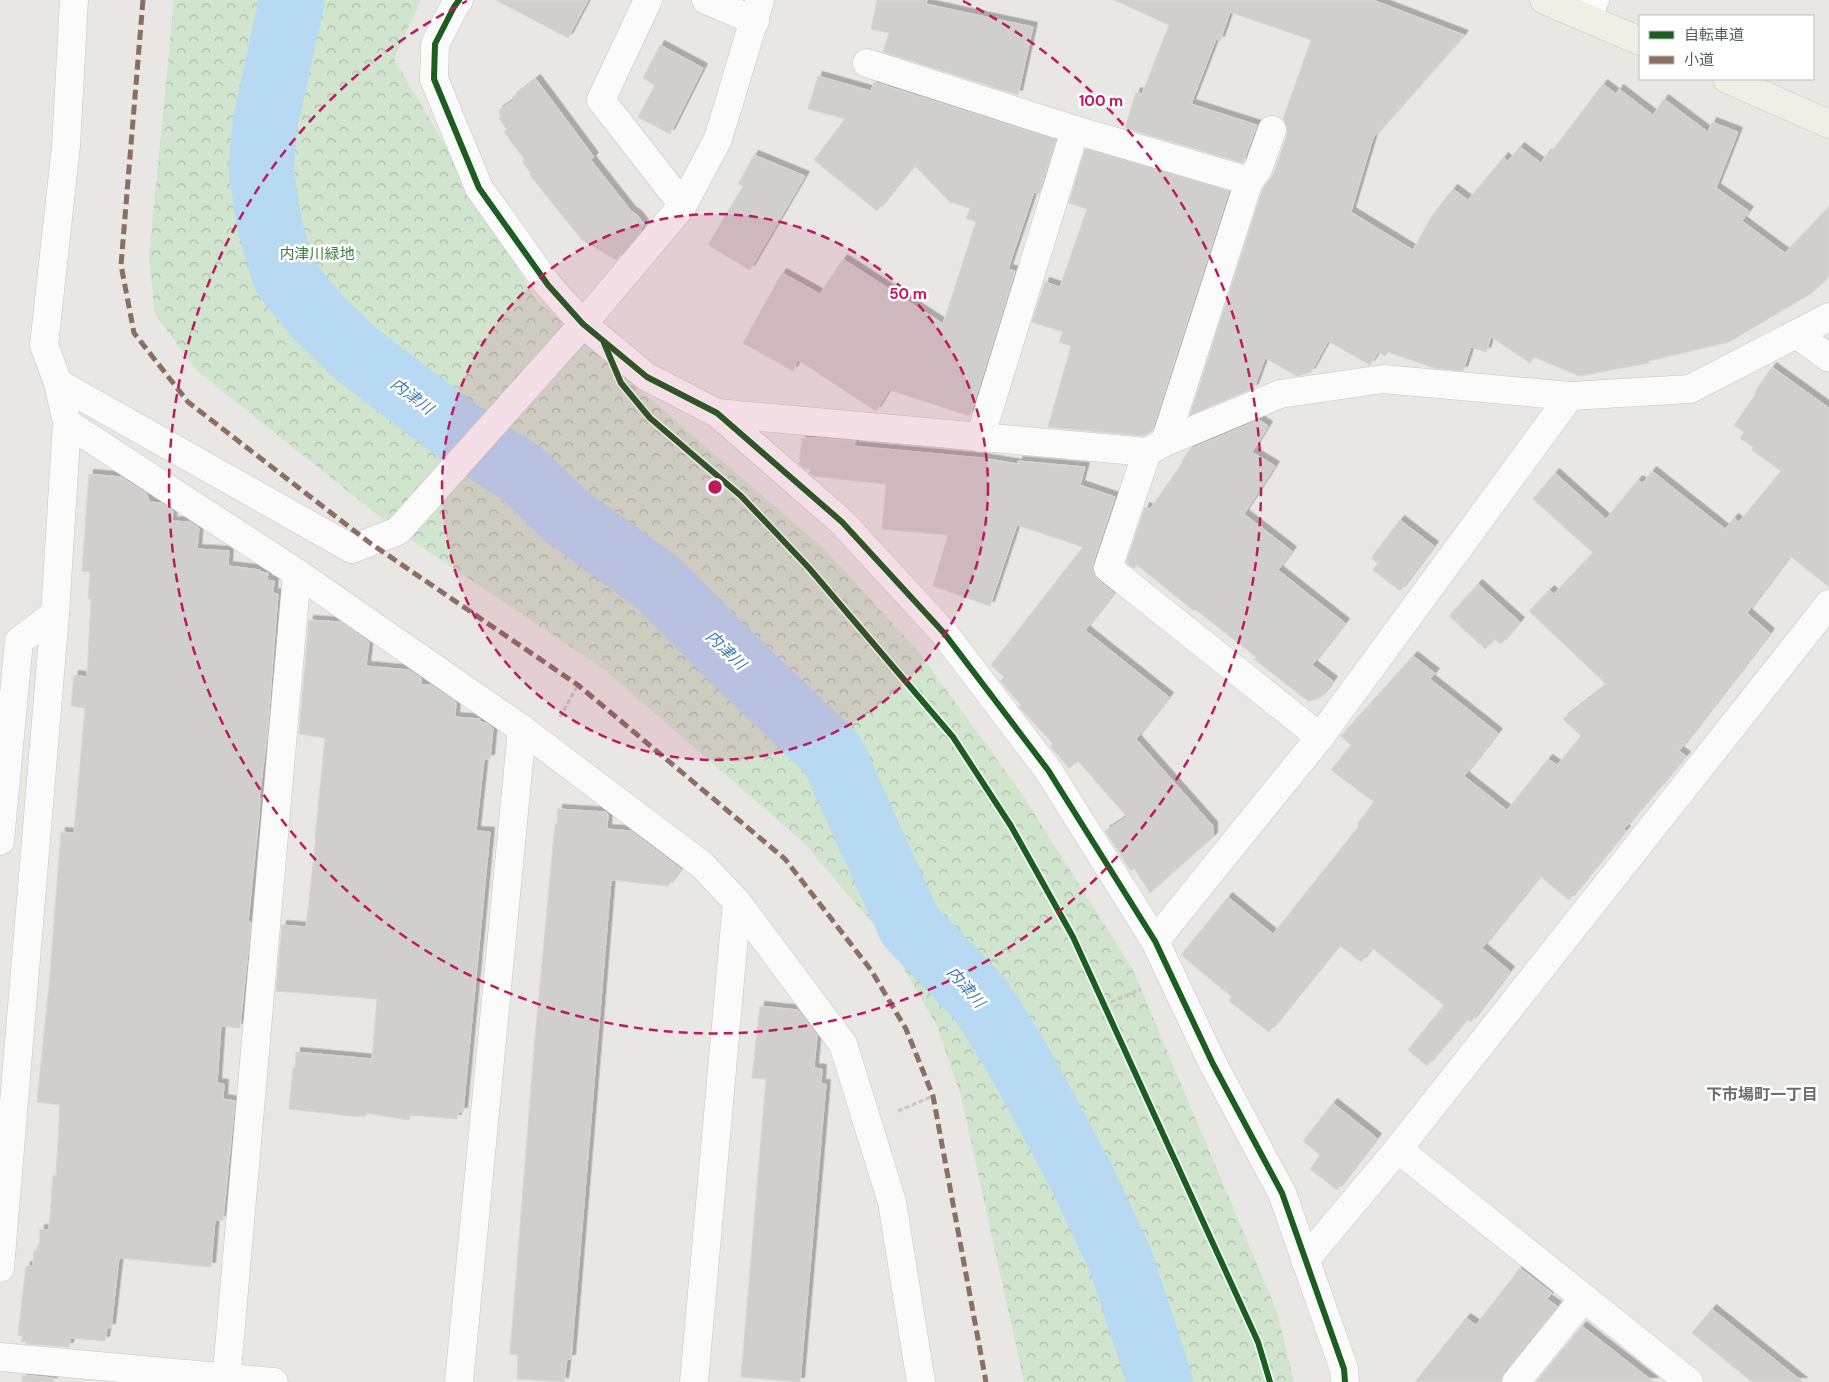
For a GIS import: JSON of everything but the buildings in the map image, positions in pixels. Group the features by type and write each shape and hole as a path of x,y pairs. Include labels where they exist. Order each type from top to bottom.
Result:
{"main road":[{"path":"1544,0 1591,9 1639,40"},
{"path":"1729,80 1829,124"}],"street":[{"path":"0,1266 55,614 67,423 58,383 44,345 66,146 74,0"},
{"path":"459,0 435,44 434,79 479,188 548,285 575,332 647,377 717,413 842,522 944,632 1048,770 1155,941 1213,1064 1282,1193 1344,1369 1345,1382"},
{"path":"648,0 601,100 683,205"},
{"path":"58,383 352,549 398,531 575,332 683,205 718,139 757,10 706,0"},
{"path":"867,63 1075,130 1249,181"},
{"path":"980,438 1075,130"},
{"path":"1272,130 1258,170 1249,181 1156,447 1108,568 1320,737"},
{"path":"717,413 980,438 1156,447 1280,394 1383,379 1570,396 1690,389 1829,317"},
{"path":"1796,334 1829,358"},
{"path":"1155,941 1320,737 1570,396"},
{"path":"67,423 297,573 522,729 702,866 737,902 843,1044 892,1202 921,1382"},
{"path":"226,1380 297,573"},
{"path":"1305,1260 1398,1149 1829,604"},
{"path":"0,841 19,641 55,614"},
{"path":"459,1382 522,729"},
{"path":"694,1382 737,902"},
{"path":"1398,1149 1689,1382"},
{"path":"1516,1382 1584,1298"},
{"path":"0,1358 226,1380 274,1382"}],"path":[{"path":"644,411 742,496 809,568 953,737 1011,826 1073,937 1258,1342 1270,1382"},
{"path":"1104,1005 1172,976"}],"green space":[{"name":"内津川緑地","path":"174,0 421,0 394,59 536,300 825,550 917,650 1020,791 1133,970 1277,1312 1294,1382 1024,1382 961,1096 936,1024 888,941 803,842 605,670 398,531 197,371 155,314 149,258"}],"waterway":[{"name":"内津川","path":"292,0 265,124 261,170 270,227 285,277 315,314 356,354 468,439 521,473 565,515 658,583 832,754 910,926 981,1000 1023,1068 1082,1178 1122,1264 1160,1382"}],"marked path":[{"path":"143,0 121,265 134,333 188,402 370,543 578,685 785,859 871,970 906,1029 933,1096 986,1382"}],"cycle path":[{"path":"459,0 435,44 434,79 479,188 548,285 583,324 647,377 717,413 842,522 944,633 1048,770 1155,941 1213,1064 1282,1193 1344,1369 1345,1382"},
{"path":"604,343 621,383 650,418 741,496 809,568 953,737 1011,826 1073,937 1258,1342 1270,1382"}],"district":[{"name":"下市場町一丁目","path":"1762,1094"}]}
